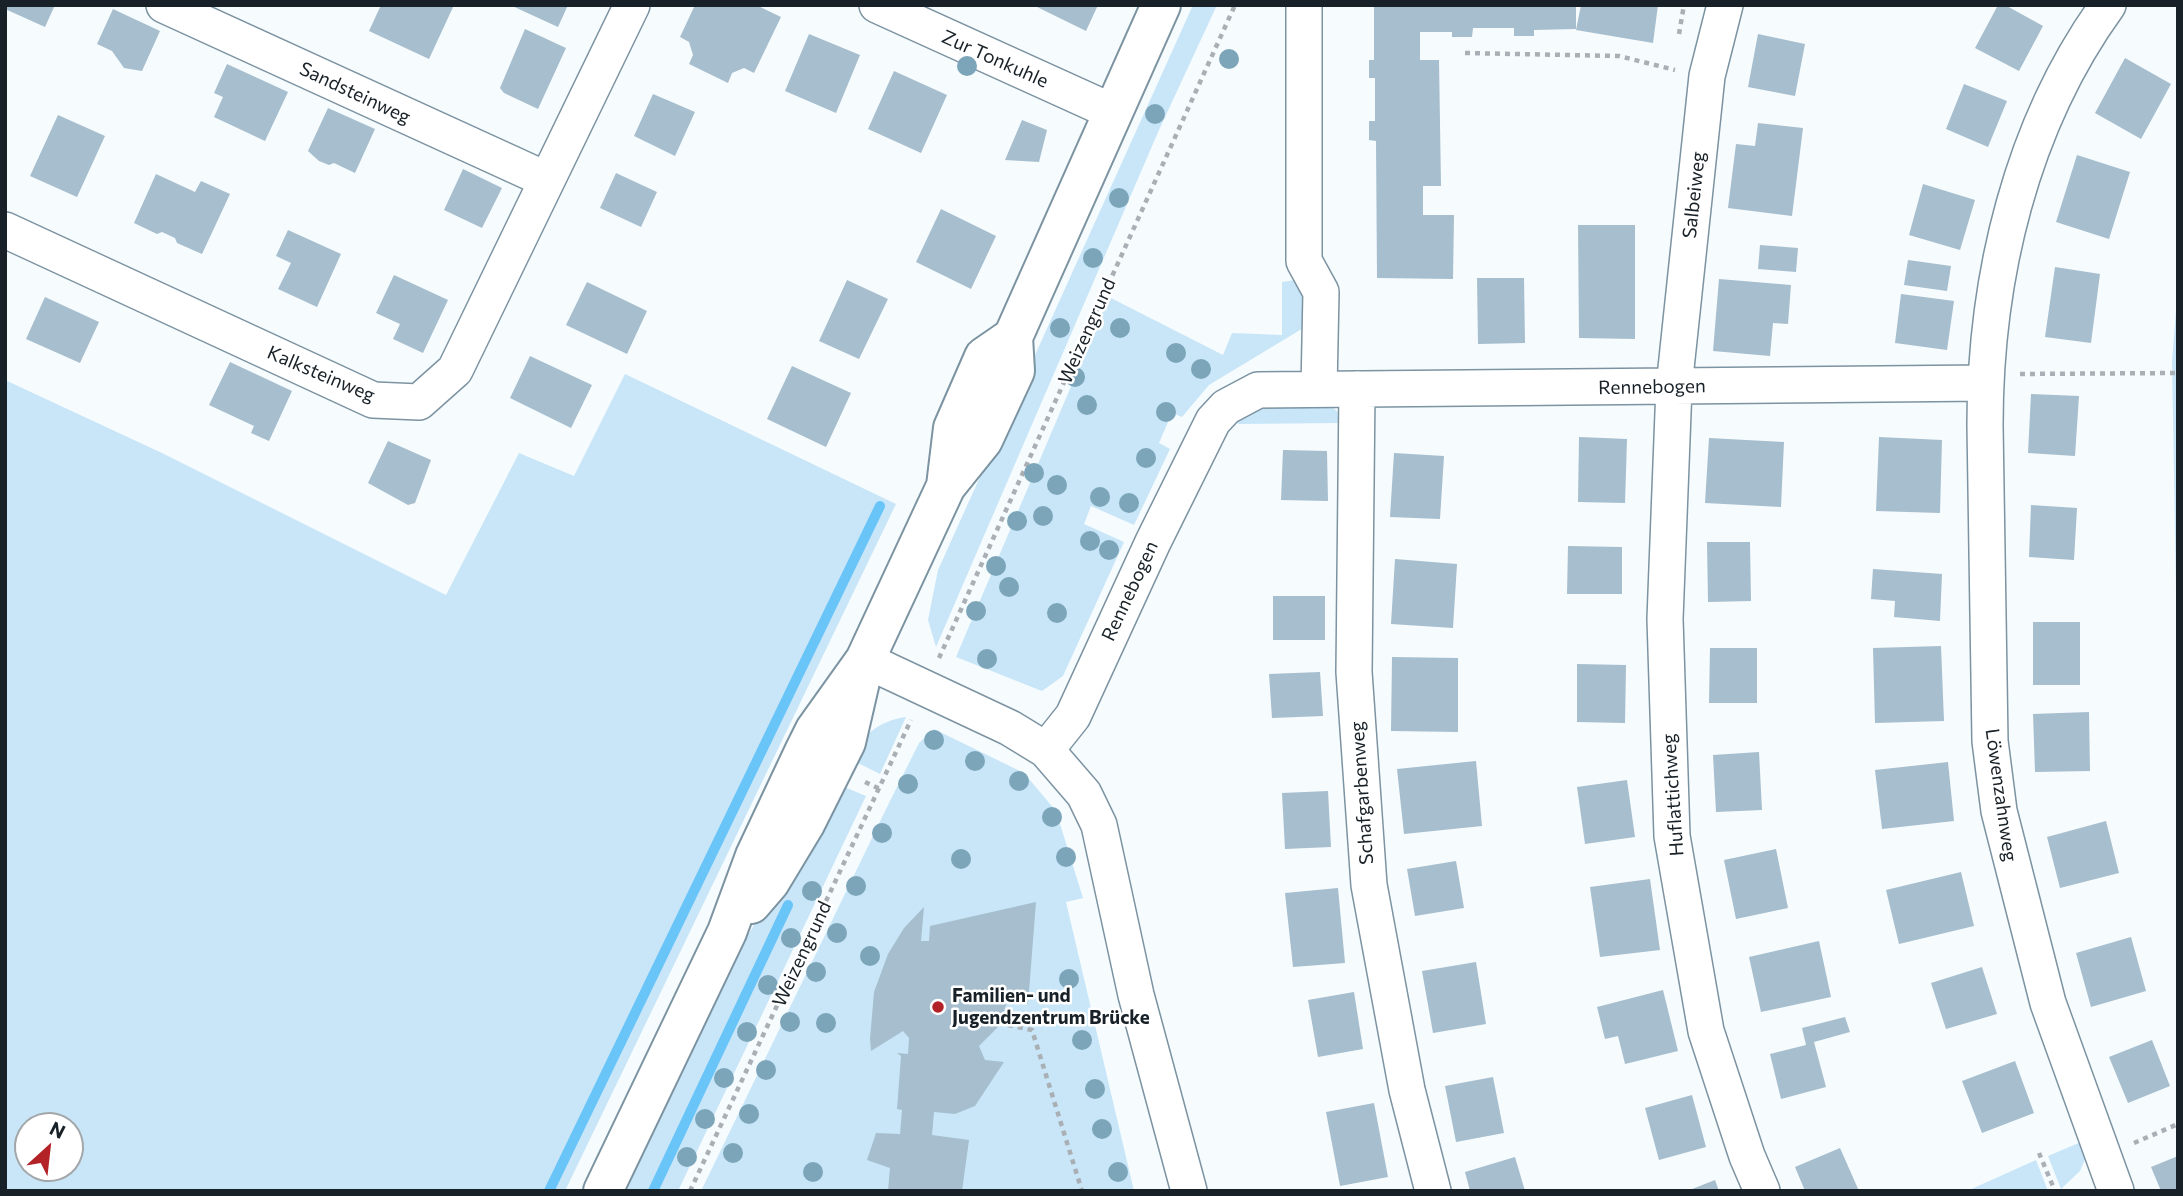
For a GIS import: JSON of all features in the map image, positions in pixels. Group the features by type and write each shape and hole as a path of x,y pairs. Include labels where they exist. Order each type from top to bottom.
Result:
{"main road":[{"path":"603,1191 727,932 770,882 811,813 846,742 865,660 946,486 953,428 984,357 1013,337 1161,5"}],"street":[{"name":"Sandsteinweg","path":"164,5 547,180"},
{"name":"Kalksteinweg","path":"5,230 373,400 419,402 455,370 632,5"},
{"name":"Zur Tonkuhle","path":"877,5 1113,112"},
{"path":"1304,5 1304,261 1321,292 1319,389"},
{"name":"Salbeiweg","path":"1674,387 1707,76 1725,5"},
{"name":"Löwenzahnweg","path":"2107,1181 2048,1003 1999,811 1990,741 1985,383 2000,256 2035,139 2082,41 2108,5"},
{"name":"Rennebogen","path":"1046,750 1073,716 1153,542 1213,421 1226,407 1258,390 1985,383"},
{"name":"Huflattichweg","path":"1674,387 1665,619 1672,836 1706,1031 1762,1191"},
{"name":"Schafgarbenweg","path":"1357,389 1354,672 1369,885 1407,1090 1433,1191"},
{"path":"865,660 1010,728 1046,750 1084,794 1099,825 1158,1084 1189,1191"}],"path":[{"name":"Weizengrund","path":"940,656 1235,5"},
{"path":"1465,53 1619,56 1707,76"},
{"path":"1985,383 2020,374 2178,373"},
{"name":"Weizengrund","path":"690,1191 913,716"},
{"path":"1008,1026 1032,1030 1082,1191"},
{"path":"2107,1181 2178,1124"},
{"path":"2039,1153 2055,1191"}],"shaded area":[{"path":"1193,5 1217,5 1159,130 936,647 928,620 938,570"},
{"path":"1295,280 1309,288 1310,324 1209,385 1182,417 1172,413 1159,443 1170,449 1134,525 1091,506 1084,524 1124,542 1063,676 1042,691 956,657 1109,297 1223,355 1232,333 1282,335 1282,282"},
{"path":"2178,285 2178,706 2172,362"},
{"path":"625,374 896,504 565,1191 5,1191 5,380 164,454 446,595 519,453 574,476"},
{"path":"1329,404 1340,414 1340,423 1239,424 1234,421 1244,414 1267,407"},
{"path":"906,717 880,774 850,759 872,730 887,722"},
{"path":"934,729 1024,773 1056,811 1083,898 1066,902 1134,1191 701,1191 919,743"},
{"path":"837,784 866,796 678,1191 622,1191 731,964"},
{"path":"2081,1142 2086,1157 2080,1171 2061,1189 2048,1156"},
{"path":"2036,1160 2048,1191 1967,1191"}],"building":[{"path":"5,5 55,5 45,27 5,9"},
{"path":"381,5 454,5 429,59 369,31"},
{"path":"510,5 568,5 558,27"},
{"path":"695,5 756,5 781,17 754,73 744,68 732,73 728,83 689,64 693,55 689,42 680,37"},
{"path":"1033,5 1098,5 1086,31"},
{"path":"1374,5 1576,5 1576,29 1534,30 1534,36 1514,36 1514,28 1473,28 1472,37 1452,37 1452,32 1420,32 1420,60 1439,60 1441,186 1423,186 1423,215 1454,215 1453,279 1377,278 1376,141 1369,140 1369,121 1375,121 1375,78 1369,78 1369,60 1374,60"},
{"path":"1581,5 1658,5 1653,43 1576,30"},
{"path":"1998,5 2005,5 2043,26 2019,71 1975,48"},
{"path":"113,9 160,31 142,71 124,68 112,51 97,44"},
{"path":"525,29 566,48 538,109 504,93 500,88"},
{"path":"809,34 860,55 836,113 785,91"},
{"path":"1758,34 1805,44 1795,96 1748,87"},
{"path":"2125,58 2171,84 2141,139 2095,113"},
{"path":"227,64 288,92 265,141 214,117 223,97 214,93"},
{"path":"894,71 947,95 921,153 868,129"},
{"path":"1964,84 2007,101 1988,147 1946,129"},
{"path":"653,94 695,112 675,156 634,136"},
{"path":"328,108 375,129 355,173 334,163 329,165 319,161 308,151"},
{"path":"58,115 105,136 77,197 30,176"},
{"path":"1022,120 1047,130 1039,162 1005,160"},
{"path":"1758,123 1803,128 1792,216 1728,208 1736,144 1755,146"},
{"path":"2077,155 2130,172 2109,239 2056,222"},
{"path":"463,169 502,188 482,228 444,210"},
{"path":"616,173 657,192 641,227 600,208"},
{"path":"156,174 195,192 201,181 230,194 202,254 177,243 175,238 162,232 157,234 134,223"},
{"path":"1923,184 1975,200 1960,250 1909,235"},
{"path":"941,209 996,236 971,289 916,262"},
{"path":"1578,225 1635,225 1635,339 1579,338"},
{"path":"288,230 341,254 317,307 278,289 291,263 276,256"},
{"path":"1760,245 1798,248 1796,272 1758,269"},
{"path":"1908,260 1951,266 1947,291 1904,285"},
{"path":"2055,267 2100,274 2091,343 2045,337"},
{"path":"394,275 448,300 423,353 393,339 400,324 376,313"},
{"path":"1477,278 1524,278 1525,343 1478,344"},
{"path":"1719,279 1791,285 1788,324 1773,323 1770,356 1713,351"},
{"path":"847,280 888,299 859,359 819,341"},
{"path":"587,282 647,311 627,354 566,325"},
{"path":"1901,294 1954,301 1947,350 1895,343"},
{"path":"45,297 99,322 80,363 26,339"},
{"path":"530,356 592,385 571,428 510,398"},
{"path":"230,362 292,391 269,441 251,433 254,426 209,405"},
{"path":"792,366 851,393 826,447 767,419"},
{"path":"2031,394 2079,396 2075,456 2028,453"},
{"path":"1579,437 1627,439 1625,503 1578,502"},
{"path":"1879,437 1942,440 1940,513 1876,511"},
{"path":"1709,438 1784,442 1781,507 1705,503"},
{"path":"388,441 431,460 415,503 408,505 368,483"},
{"path":"1283,450 1327,451 1328,501 1281,500"},
{"path":"1394,453 1444,456 1440,519 1390,517"},
{"path":"2031,505 2077,508 2074,560 2029,557"},
{"path":"1707,542 1750,542 1751,601 1708,602"},
{"path":"1568,546 1622,547 1622,594 1567,594"},
{"path":"1395,559 1457,564 1453,628 1391,624"},
{"path":"1873,569 1942,574 1940,621 1894,617 1895,601 1871,599"},
{"path":"1273,596 1325,596 1325,640 1273,640"},
{"path":"2033,622 2080,622 2080,685 2033,685"},
{"path":"1941,646 1944,721 1875,723 1873,648"},
{"path":"1710,648 1757,648 1757,703 1709,703"},
{"path":"1392,657 1458,658 1458,732 1391,731"},
{"path":"1577,664 1626,665 1625,723 1577,722"},
{"path":"1320,672 1323,716 1272,718 1269,674"},
{"path":"2089,712 2090,771 2035,772 2033,714"},
{"path":"1759,752 1762,810 1716,812 1713,755"},
{"path":"1476,761 1482,826 1404,834 1397,769"},
{"path":"1948,762 1954,821 1882,829 1875,770"},
{"path":"1627,780 1635,837 1585,844 1577,787"},
{"path":"1328,791 1331,847 1285,849 1282,793"},
{"path":"2106,821 2119,873 2060,888 2047,837"},
{"path":"1776,849 1788,908 1736,919 1724,860"},
{"path":"1456,861 1464,908 1415,916 1407,869"},
{"path":"1961,872 1974,926 1899,944 1886,890"},
{"path":"1650,879 1660,950 1600,957 1590,887"},
{"path":"1338,888 1345,963 1293,967 1285,893"},
{"name":"Familien- und Jugendzentrum Brücke","path":"1036,902 1028,1004 1007,1002 999,1026 979,1046 985,1060 1004,1062 975,1106 955,1114 934,1112 932,1135 969,1140 962,1191 888,1191 890,1168 867,1160 876,1133 900,1134 902,1110 897,1109 901,1056 897,1053 908,1054 909,1038 903,1031 871,1051 874,992 888,954 904,928 924,907 921,941 929,941 930,926"},
{"path":"2131,937 2146,991 2091,1007 2076,953"},
{"path":"1819,941 1831,997 1761,1012 1749,957"},
{"path":"1476,962 1486,1024 1433,1033 1422,971"},
{"path":"1982,967 1997,1014 1946,1029 1931,983"},
{"path":"1663,990 1678,1051 1625,1064 1618,1036 1605,1039 1597,1007"},
{"path":"1354,992 1363,1049 1318,1057 1308,1000"},
{"path":"1845,1017 1850,1032 1814,1042 1826,1087 1781,1099 1770,1054 1806,1045 1802,1028"},
{"path":"2152,1040 2170,1086 2128,1103 2109,1057"},
{"path":"2015,1061 2034,1113 1982,1133 1962,1081"},
{"path":"1493,1077 1504,1133 1456,1142 1445,1086"},
{"path":"1692,1095 1706,1147 1659,1160 1645,1108"},
{"path":"1374,1103 1388,1177 1340,1186 1326,1112"},
{"path":"1840,1148 1859,1191 1805,1191 1795,1167"},
{"path":"2178,1156 2178,1191 2161,1191 2151,1167"},
{"path":"1515,1157 1525,1191 1470,1191 1465,1172"},
{"path":"1715,1180 1719,1191 1687,1191"}],"waterway":[{"path":"549,1191 880,506"},
{"path":"653,1191 788,905"}],"place":[{"name":"Familien- und Jugendzentrum Brücke","path":"938,1007"}]}
